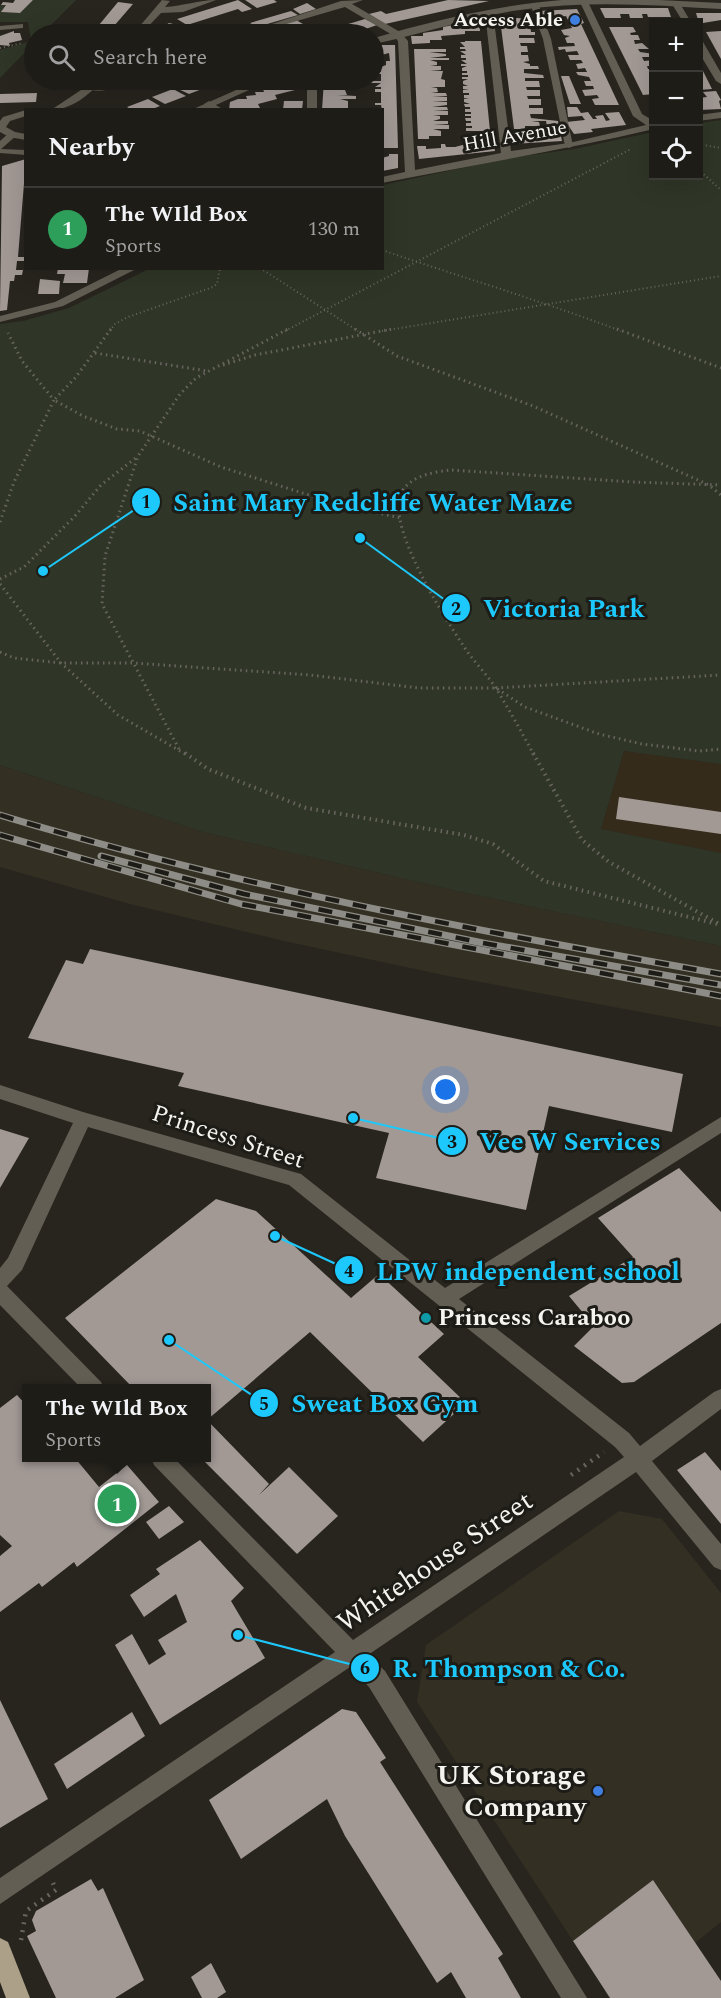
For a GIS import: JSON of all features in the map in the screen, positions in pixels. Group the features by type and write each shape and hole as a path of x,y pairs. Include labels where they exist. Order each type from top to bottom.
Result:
{"highway":[{"path":"0,1950 18,1998"}],"street":[{"path":"146,24 167,0"},
{"path":"159,10 183,9 212,0"},
{"path":"384,38 489,13 570,1 721,6"},
{"path":"584,2 638,116 649,123"},
{"path":"676,4 685,18"},
{"path":"489,13 506,155"},
{"path":"397,34 403,41 410,173"},
{"path":"703,49 721,81"},
{"path":"59,108 85,90"},
{"path":"214,107 247,90"},
{"path":"312,90 312,108"},
{"path":"24,113 3,118 1,128 12,135 24,136"},
{"path":"703,117 721,115"},
{"name":"Hill Avenue","path":"384,180 506,155 569,146 649,127"},
{"path":"0,149 12,135"},
{"path":"96,286 100,270"},
{"path":"0,319 59,304 129,270"},
{"name":"Princess Street","path":"0,1092 83,1119 295,1179 446,1297 622,1440 721,1560"},
{"path":"0,1281 15,1264 83,1119"},
{"path":"446,1297 721,1124"},
{"path":"0,1292 89,1384"},
{"name":"Whitehouse Street","path":"0,1892 638,1460 721,1398"},
{"path":"165,1462 377,1679 575,1998"}],"lane":[{"path":"278,24 359,0"},
{"path":"344,3 380,24"},
{"path":"535,6 547,39 569,146"},
{"path":"384,26 397,34"},
{"path":"0,28 20,27"},
{"path":"0,149 24,153"}],"path":[{"path":"703,145 721,148"},
{"path":"179,749 102,604 105,556 138,456 180,394 196,378 208,371 633,148"},
{"path":"703,173 721,190"},
{"path":"384,251 420,261 495,289 546,303 721,368"},
{"path":"0,522 14,482 54,400 121,321 213,287 217,284 220,270"},
{"path":"263,270 406,360 543,410 709,485 721,495"},
{"path":"214,368 255,355 362,334 720,277"},
{"path":"7,331 22,361 54,400 83,416 117,429 140,431 220,467 273,485 337,504 401,518"},
{"path":"95,352 208,371"},
{"path":"138,456 101,484 75,516 24,567 0,582 61,663 118,715 179,749 208,769 306,808 464,835 494,844 518,864 544,880 721,925"},
{"path":"721,484 459,471 429,472 416,479 405,489 398,501 406,537 427,585 482,674 496,688 525,707 599,734 665,747 699,751 721,750"},
{"path":"0,652 14,658 61,663 133,663 310,675 419,688 496,688 721,675"},
{"path":"496,688 582,840 609,862 721,925"},
{"path":"25,1950 20,1939 26,1911 56,1890 53,1883"}],"shaded area":[{"path":"624,751 721,764 721,853 601,829"},
{"path":"0,765 203,832 457,891 721,946 721,1027 443,975 284,941 130,904 0,867"},
{"name":"UK Storage Company","path":"619,1511 662,1519 721,1593 721,1922 695,1943 653,1880 573,1941 417,1702 426,1645"}],"green space":[{"path":"33,0 76,0 52,24 0,22 0,5 6,5 2,12 20,13"},
{"path":"24,43 24,53 0,78 0,50"},
{"path":"721,120 721,764 624,751 601,829 721,853 721,946 457,891 203,832 0,765 0,324 23,321 69,308 147,270 384,270 384,185 509,158 575,149 649,133 649,180 703,180 703,122"}],"building":[{"path":"15,0 33,0 20,13 1,12 6,5 1,5 3,2 13,3"},
{"path":"238,0 252,9 242,12 238,9 190,24 177,19"},
{"path":"245,0 274,0 277,2 257,8"},
{"path":"448,0 489,1 385,24 369,14 381,11 386,14"},
{"path":"118,2 133,4 116,24 100,24"},
{"path":"307,3 316,9 300,14 293,9"},
{"path":"600,8 668,8 671,17 648,17 647,14 642,14 643,18 630,18 629,14 620,14 621,18 605,18"},
{"path":"577,9 584,23 581,24 619,105 595,105 592,99 599,98 597,95 585,96 582,90 594,89 593,86 586,86 584,81 591,81 589,77 578,75 576,72 587,72 585,68 578,69 576,64 583,63 581,60 570,60 568,55 579,55 577,51 566,52 565,49 559,50 558,47 575,46 574,43 567,43 565,38 570,36 564,35 561,30 572,28 566,16 560,17 561,19 547,20 539,11"},
{"path":"291,11 298,15 267,24 250,23"},
{"path":"696,13 721,13 721,20 703,23 703,18 697,18"},
{"path":"506,17 529,19 531,32 535,32 535,35 519,35 519,38 534,38 535,43 520,43 521,46 527,46 528,52 521,52 521,55 528,55 529,61 523,62 530,66 538,66 539,69 524,69 524,73 543,75 544,78 525,78 525,81 539,81 540,87 526,87 527,90 540,90 540,96 527,96 528,99 541,99 541,105 529,105 529,108 543,108 543,114 530,114 531,118 558,121 562,141 512,144 511,135 531,133 530,130 548,132 546,121 531,121 539,122 540,126 514,129 500,19 507,19"},
{"path":"365,19 375,24 348,24"},
{"path":"296,20 303,24 285,24"},
{"path":"479,20 480,31 465,31 465,34 441,36 442,40 430,40 430,43 412,44 411,36 423,36 423,33 443,30 443,27"},
{"path":"609,27 633,27 636,32 630,33 631,35 638,35 640,40 634,40 635,44 642,43 649,49 638,49 640,52 649,53 649,57 642,57 644,61 649,60 649,66 647,66 649,94 643,95"},
{"path":"14,31 14,33 20,33 22,40 9,43 10,46 0,45 0,36"},
{"path":"721,31 721,59 706,32"},
{"path":"481,41 490,131 466,131 466,128 472,128 472,126 466,126 466,123 471,123 471,121 466,121 465,118 471,118 465,114 471,114 471,112 465,112 465,109 470,109 470,107 465,107 464,104 470,104 464,102 464,99 469,98 464,98 464,95 469,95 469,93 463,93 463,90 469,89 463,89 463,86 468,86 463,84 463,81 468,79 462,79 462,77 468,77 468,75 462,75 467,71 462,71 462,68 467,66 461,66 461,64 467,64 461,60 466,60 466,58 461,58 461,55 466,55 460,51 466,51 460,49 460,47 465,47 460,42"},
{"path":"384,45 395,45 398,148 384,148 384,108 381,105 375,105 375,103 381,103 381,92 375,92 375,90 384,90 384,66 386,61 390,61 389,53 384,54"},
{"path":"414,49 446,49 446,52 429,52 446,54 446,56 430,58 449,58 449,60 430,60 437,62 437,65 430,66 441,66 441,70 430,71 443,71 441,79 445,80 445,87 431,87 437,88 438,92 431,93 446,93 447,96 432,97 447,97 447,101 432,102 447,102 447,105 432,107 447,107 448,110 433,111 448,111 448,115 433,115 440,116 440,119 433,121 448,121 448,124 433,125 449,125 449,129 433,129 441,131 441,136 429,136 429,139 418,139"},
{"path":"703,71 712,89 703,90"},
{"path":"561,76 569,76 581,104 570,104"},
{"path":"170,90 186,96 165,104 152,97"},
{"path":"180,90 200,90 189,94"},
{"path":"263,90 295,90 275,95 277,99 258,104 260,108 229,108 230,102 247,99 246,96 256,95 255,92 264,92"},
{"path":"323,90 345,90 347,95 337,95 356,96 356,99 340,99 348,101 348,108 322,108"},
{"path":"716,91 721,100 719,101 721,109 703,110 703,98 707,97 703,92"},
{"path":"37,93 36,102 0,103 0,94"},
{"path":"148,99 160,106 155,108 127,107"},
{"path":"284,101 303,101 302,108 283,108"},
{"path":"567,107 577,107 581,113 588,112 593,119 597,119 595,116 603,115 606,121 610,120 605,113 619,112 626,125 591,129 593,132 574,134 566,122 585,120 582,116 568,117"},
{"path":"482,136 492,136 495,151 419,159 417,146 426,146 426,149 441,148 441,144 445,144 446,147 455,147 474,142 474,139 483,139"},
{"path":"389,154 398,154 398,168 384,171 384,157"},
{"path":"24,160 18,257 24,257 24,261 17,261 16,270 23,270 22,275 15,275 14,281 10,281 7,310 0,311 2,166"},
{"path":"58,270 89,270 87,283 63,283 65,274 57,274"},
{"path":"40,279 60,281 59,294 38,294"},
{"path":"619,797 721,812 721,834 616,819"},
{"path":"90,949 683,1074 672,1132 549,1106 526,1210 376,1178 389,1133 178,1086 184,1073 28,1038 66,960 83,964"},
{"path":"0,1129 29,1138 0,1188"},
{"path":"679,1168 721,1212 721,1323 634,1382 622,1383 574,1346 594,1326 569,1296 633,1257 598,1218"},
{"path":"216,1199 256,1211 351,1298 379,1274 444,1334 418,1357 466,1403 423,1442 310,1332 211,1417 211,1384 129,1384 65,1318"},
{"path":"17,1395 22,1400 22,1462 78,1462 99,1487 127,1465 159,1502 77,1567 74,1562 42,1587 39,1583 0,1612 0,1556 12,1546 0,1535 0,1408"},
{"path":"211,1424 269,1484 259,1495 289,1467 338,1516 297,1554 205,1462 211,1462"},
{"path":"705,1452 721,1471 721,1524 677,1470"},
{"path":"169,1506 184,1522 159,1539 146,1522"},
{"path":"200,1540 244,1588 231,1601 265,1658 160,1725 115,1645 132,1634 149,1665 166,1654 158,1640 187,1622 176,1594 144,1617 130,1595 160,1574 156,1569"},
{"path":"0,1700 48,1799 0,1828"},
{"path":"342,1709 356,1712 386,1758 380,1762 503,1954 498,1958 521,1998 466,1998 451,1972 437,1983 345,1836 327,1799 241,1859 209,1800"},
{"path":"132,1712 145,1736 67,1789 54,1764"},
{"path":"91,1879 98,1891 103,1888 144,1980 115,1998 56,1998 27,1936 36,1931 32,1920 36,1911"},
{"path":"653,1880 721,1981 721,1998 610,1998 573,1941"},
{"path":"211,1963 226,1992 217,1998 202,1998 191,1977"}],"railway":[{"path":"0,815 89,841 268,886 448,924 721,974"},
{"path":"0,835 241,904 721,996"},
{"path":"101,856 244,894 483,943 721,985"}],"place":[{"name":"Access Able","path":"575,20"},
{"name":"Victoria Park","path":"360,538"},
{"name":"Saint Mary Redcliffe Water Maze","path":"43,571"},
{"name":"Vee W Services","path":"353,1118"},
{"name":"LPW independent school","path":"275,1236"},
{"name":"Princess Caraboo","path":"426,1318"},
{"name":"Sweat Box Gym","path":"169,1340"},
{"name":"The WIld Box","path":"117,1504"},
{"name":"R. Thompson & Co.","path":"238,1635"},
{"name":"UK Storage Company","path":"598,1791"}]}
